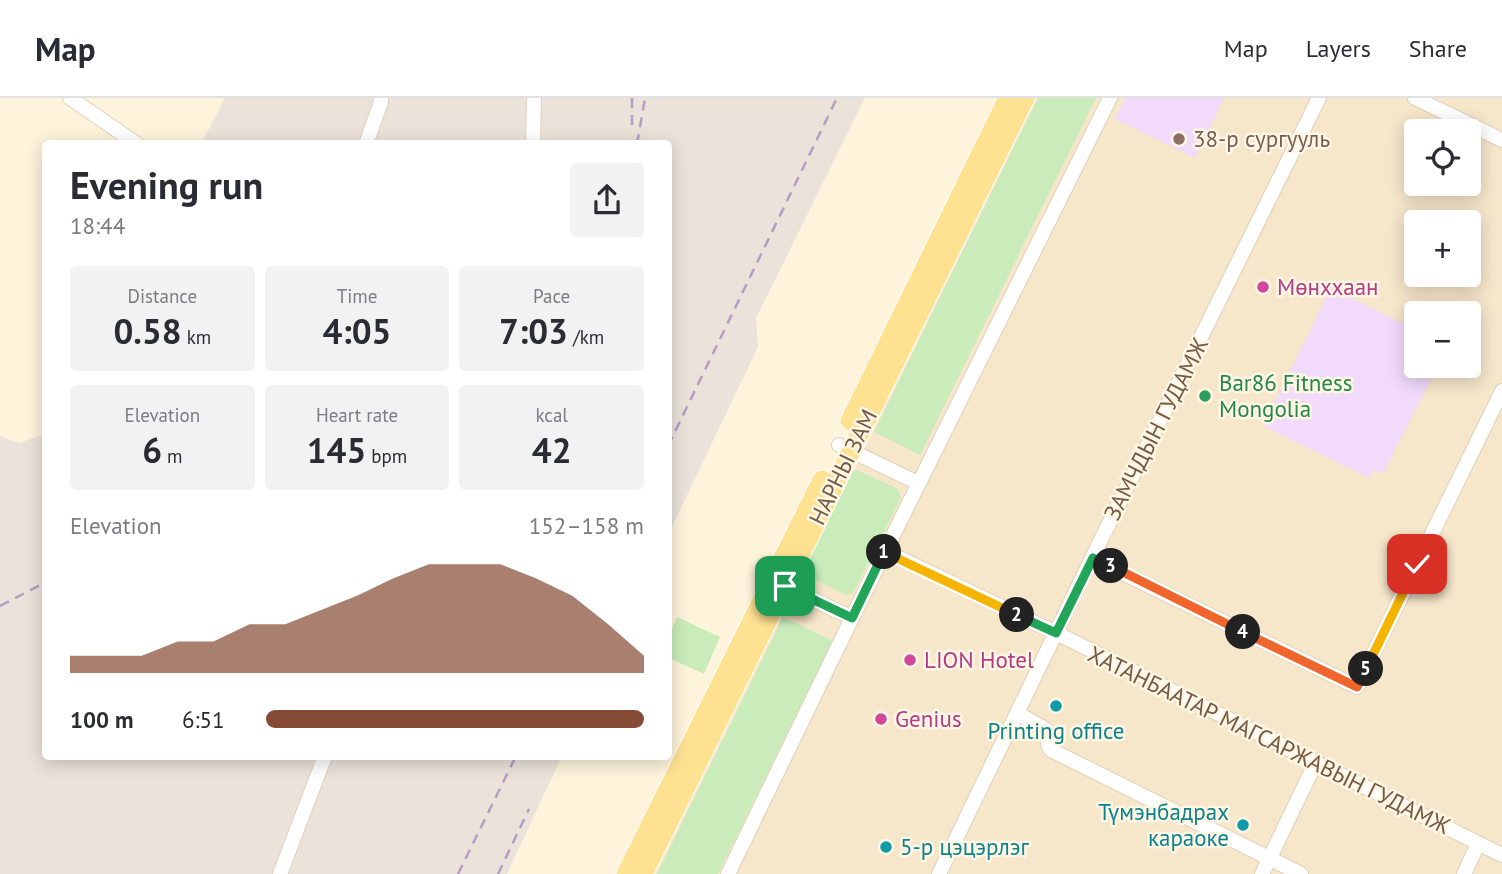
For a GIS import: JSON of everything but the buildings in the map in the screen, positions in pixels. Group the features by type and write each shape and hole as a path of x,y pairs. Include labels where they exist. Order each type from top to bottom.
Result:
{"main road":[{"name":"НАРНЫ ЗАМ","path":"643,874 1008,98"},
{"name":"НАРНЫ ЗАМ","path":"845,448 1025,98"},
{"name":"НАРНЫ ЗАМ","path":"626,874 779,583"}],"street":[{"path":"70,98 131,140"},
{"path":"367,140 381,98"},
{"path":"533,140 534,98"},
{"path":"728,874 918,483 1110,98"},
{"name":"ЗАМЧДЫН ГУДАМЖ","path":"939,874 1319,98"},
{"path":"1415,98 1502,140"},
{"path":"1093,558 1357,687 1502,391"},
{"path":"845,448 918,483"},
{"name":"ХАТАНБААТАР МАГСАРЖАВЫН ГУДАМЖ","path":"885,551 1502,855"},
{"path":"779,583 852,618"},
{"path":"1017,713 1047,730 1051,750 1301,874"},
{"path":"280,874 323,760"},
{"path":"1262,874 1315,764"},
{"path":"1464,874 1478,844"}],"shaded area":[{"path":"225,98 865,98 756,318 758,347 672,527 672,140 203,140"},
{"path":"1023,98 1502,98 1502,874 635,874"},
{"name":"38-р сургууль","path":"1125,98 1224,98 1195,158 1115,119"},
{"path":"1331,288 1404,324 1404,378 1432,378 1383,473 1374,470 1369,478 1263,426"},
{"path":"42,435 42,760 560,760 507,874 0,874 0,436 19,443"}],"green space":[{"path":"1038,98 1096,98 920,455 874,432"},
{"path":"857,470 898,489 901,498 854,592 846,595 806,575 803,567 849,472"},
{"path":"677,617 720,637 704,674 672,659 672,629"},
{"path":"783,617 833,641 718,874 657,874"}],"railway":[{"path":"632,98 632,130"},
{"path":"638,140 645,98"},
{"path":"672,438 837,98"},
{"path":"0,606 42,584"},
{"path":"458,874 514,760"},
{"path":"498,874 529,809"}],"place":[{"name":"38-р сургууль","path":"1179,139"},
{"name":"Мөнххаан","path":"1263,287"},
{"name":"Bar86 Fitness Mongolia","path":"1205,396"},
{"name":"LION Hotel","path":"910,660"},
{"name":"Printing office","path":"1056,706"},
{"name":"Genius","path":"881,719"},
{"name":"Түмэнбадрах караоке","path":"1243,825"},
{"name":"5-р цэцэрлэг","path":"886,847"}],"route":[{"path":"785,586 852,618 885,551 1056,633 1093,558 1357,687 1417,564"}]}
